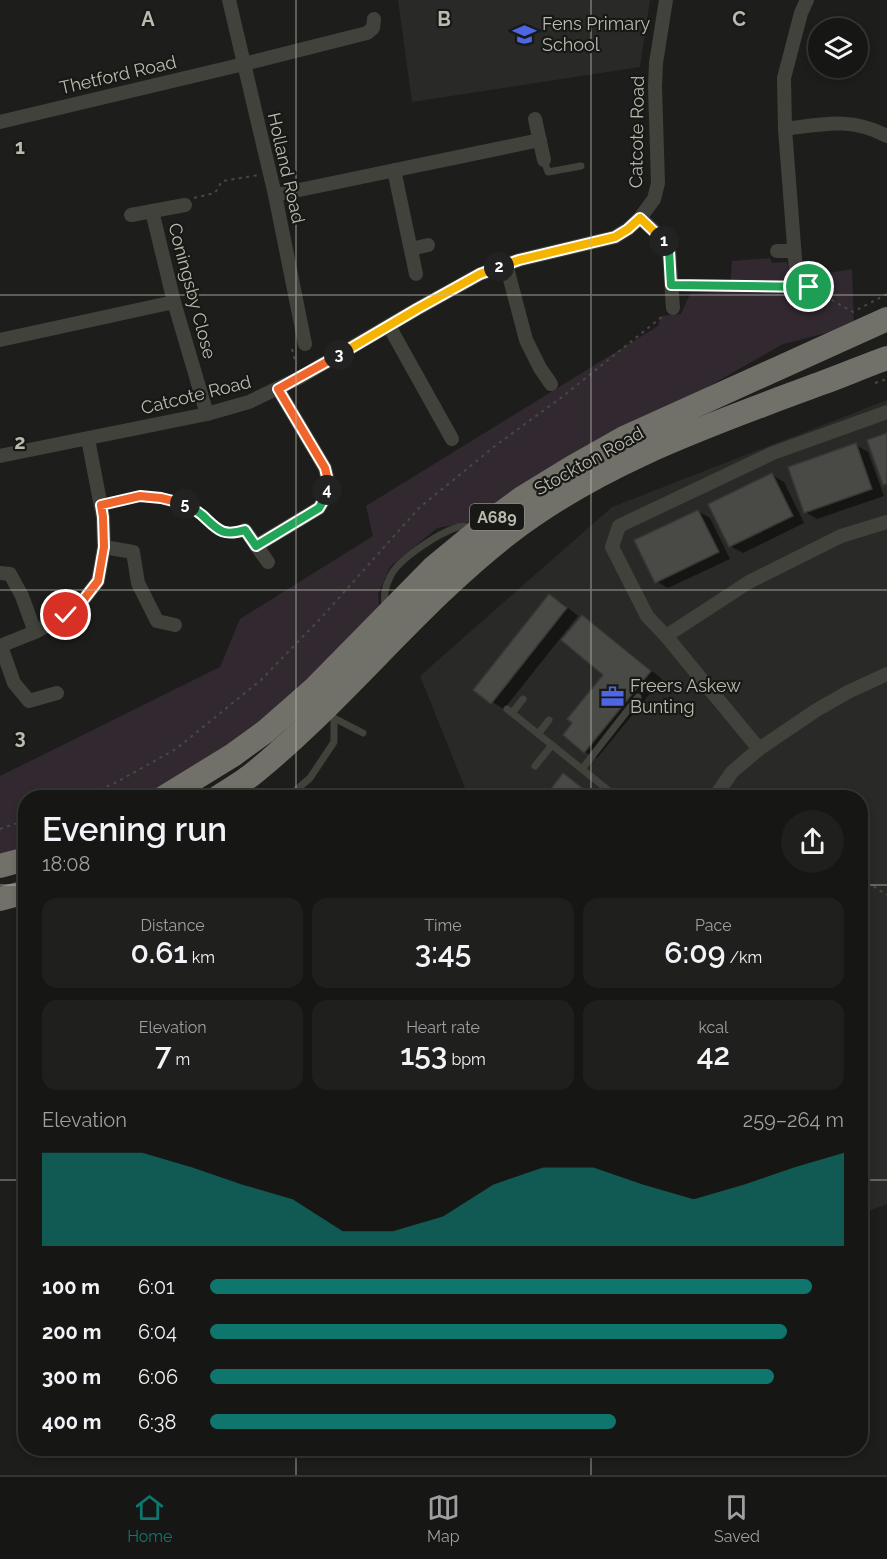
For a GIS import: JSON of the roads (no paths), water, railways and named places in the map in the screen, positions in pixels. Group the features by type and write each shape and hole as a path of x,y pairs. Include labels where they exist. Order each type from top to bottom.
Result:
{"highway":[{"name":"Stockton Road","path":"176,790 233,755 266,731 352,652 434,567 483,527 542,486 624,438 887,319"},
{"name":"Stockton Road","path":"229,790 253,774 328,714 459,575 510,532 554,501 596,476 657,447 732,416 887,358"},
{"path":"0,866 18,861"},
{"path":"0,899 18,894"}],"street":[{"name":"Holland Road","path":"229,0 275,195 305,344"},
{"name":"Catcote Road","path":"0,456 207,414 249,402 300,378 480,274 506,264 615,237 628,229 640,218 654,199 658,183 656,63 666,0"},
{"path":"796,271 785,129 784,78 801,13 807,0"},
{"name":"Thetford Road","path":"0,122 368,33 373,28 374,19"},
{"path":"535,119 544,160"},
{"path":"785,129 848,123 873,129 887,136"},
{"path":"275,195 540,140"},
{"path":"394,170 416,274"},
{"name":"Coningsby Close","path":"131,215 185,205"},
{"name":"Coningsby Close","path":"152,211 174,302 207,414"},
{"path":"640,218 663,239 669,250 673,308"},
{"path":"411,249 428,245"},
{"path":"777,251 794,251"},
{"path":"506,264 526,340 546,366 551,384"},
{"path":"0,340 174,302"},
{"path":"389,326 452,439"},
{"path":"256,546 319,508 326,496 328,481 325,468 278,389"},
{"path":"759,749 647,616 612,547 619,526 773,453 887,412"},
{"path":"57,693 29,701 14,683 1,646 35,632 66,615 84,599 98,581 104,547 103,517 88,439"},
{"path":"666,636 749,582 841,537 887,522"},
{"path":"245,530 268,562"},
{"path":"104,547 133,552 147,546"},
{"path":"133,552 138,583 155,627 175,625"},
{"path":"9,571 22,596 35,632"},
{"path":"720,790 732,772 759,749 814,711 887,674"}],"lane":[{"path":"544,160 548,172 581,166"},
{"path":"582,769 638,697"},
{"path":"523,699 510,711 608,790"},
{"path":"328,714 363,733"},
{"path":"296,790 310,778 334,742 328,714"},
{"path":"538,734 549,720"},
{"path":"535,766 552,745"}],"place":[{"name":"Fens Primary School","path":"524,34"},
{"name":"Freers Askew Bunting","path":"612,696"}]}
